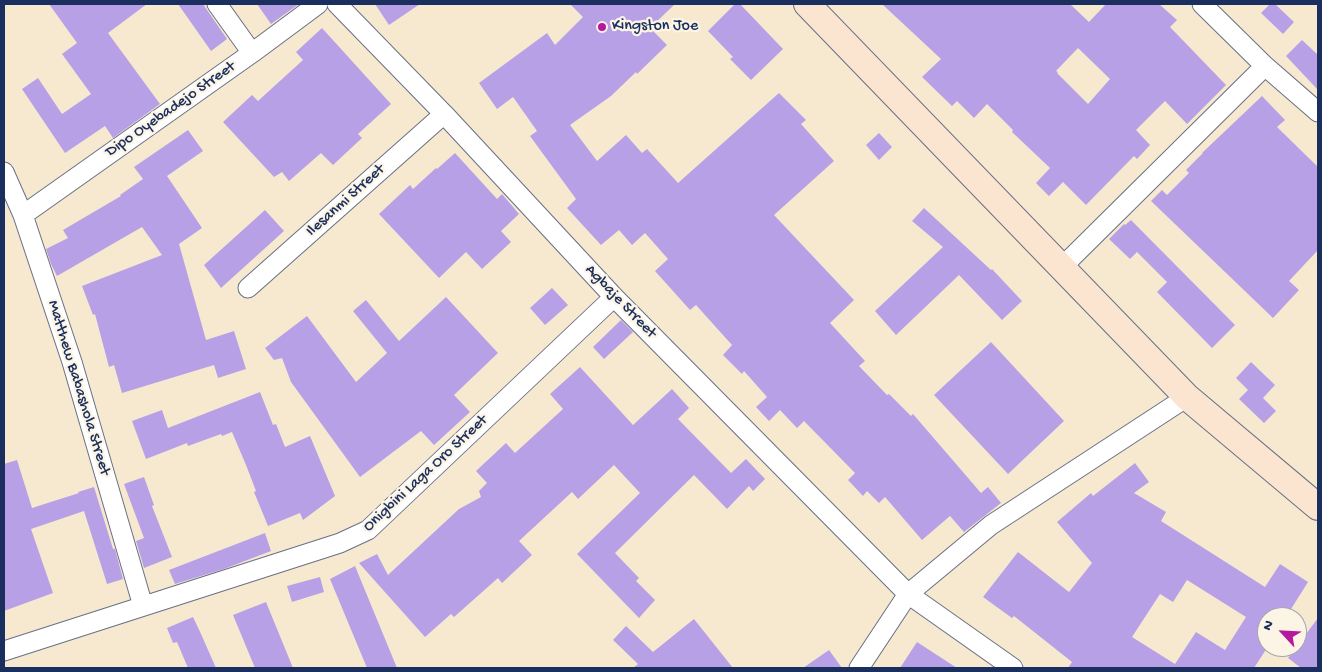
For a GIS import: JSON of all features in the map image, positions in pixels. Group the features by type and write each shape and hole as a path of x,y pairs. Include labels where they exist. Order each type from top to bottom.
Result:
{"main road":[{"path":"807,4 1187,397 1318,507"}],"street":[{"path":"217,4 252,54"},
{"name":"Dipo Oyebadejo Street","path":"23,215 252,54 318,4"},
{"name":"Agbaje Street","path":"337,4 444,114 614,297 908,594 1013,668"},
{"path":"1202,4 1265,66 1318,112"},
{"path":"1062,267 1265,66"},
{"name":"Ilesanmi Street","path":"248,288 444,114"},
{"name":"Matthew Babashola Street","path":"4,172 23,215 72,362 143,606"},
{"name":"Onigbini Laga Oro Street","path":"4,651 340,543 368,530 614,297"},
{"path":"859,668 908,594 991,525 1187,397"}],"building":[{"path":"49,4 147,4 108,33 160,104 113,138 105,126 65,153 22,89 38,78 62,114 91,94 62,54 77,43"},
{"path":"178,4 203,4 227,39 211,51"},
{"path":"257,4 299,4 271,24"},
{"path":"375,4 420,4 389,25"},
{"path":"570,4 675,4 650,28 667,45 611,96 570,125 597,161 626,135 642,153 647,149 678,183 779,93 806,120 801,124 834,161 774,215 854,300 830,323 865,361 859,366 887,395 889,394 911,416 913,414 981,493 988,487 1001,503 964,532 950,516 922,540 885,497 879,503 867,491 863,496 848,480 855,473 804,421 797,428 780,410 769,421 756,407 767,397 744,371 742,374 723,355 732,345 696,305 690,310 655,271 668,259 645,233 632,245 619,230 601,245 567,208 576,199 530,136 537,131 513,97 497,109 479,83 547,33 555,45 583,17"},
{"path":"735,4 740,4 783,49 751,80 730,59 733,57 708,31"},
{"path":"882,4 1070,4 1089,22 1106,4 1159,4 1177,20 1170,27 1226,85 1187,124 1165,101 1136,130 1150,145 1137,159 1134,156 1086,205 1063,182 1049,196 1036,183 1050,168 1012,132 1013,130 987,104 974,118 957,101 952,106 922,77 941,59","holes":["1078,48 1110,79 1088,104 1056,71"]},
{"path":"1270,4 1275,4 1294,22 1283,34 1261,13"},
{"path":"322,28 391,104 358,134 362,138 333,165 321,153 289,181 282,172 274,177 223,122 252,95 258,101 303,60 296,52"},
{"path":"1302,40 1318,55 1318,90 1286,56"},
{"path":"1262,96 1285,120 1277,127 1318,167 1318,250 1289,281 1299,290 1273,318 1151,201 1162,190 1167,195 1189,173 1186,170 1202,153"},
{"path":"188,130 203,151 167,176 202,228 179,244 206,340 234,331 246,369 218,378 214,365 122,393 114,365 109,367 95,314 93,315 82,286 162,255 142,227 57,276 46,249 68,238 63,230 121,196 143,179 134,167"},
{"path":"879,133 892,147 879,160 866,145"},
{"path":"455,153 497,199 502,194 519,214 501,231 511,242 482,269 466,252 439,278 379,214 410,185 413,189"},
{"path":"924,208 992,269 1022,301 1002,320 959,275 896,335 875,311 943,247 912,221"},
{"path":"265,210 284,231 221,288 204,265"},
{"path":"1131,220 1235,325 1212,348 1157,292 1167,282 1137,252 1130,259 1109,239 1124,224"},
{"path":"552,288 568,305 545,325 530,308"},
{"path":"446,297 498,353 454,395 470,412 434,445 421,431 360,477 291,382 282,358 274,360 265,348 307,316 356,382 387,353 353,311 366,300 399,341"},
{"path":"621,320 633,332 604,359 593,347"},
{"path":"991,342 1064,421 1008,474 934,395"},
{"path":"1251,362 1275,385 1263,398 1276,411 1264,423 1239,399 1248,390 1236,378"},
{"path":"580,367 633,425 672,389 689,408 678,419 731,473 746,459 765,479 753,491 749,486 727,509 694,475 615,553 639,578 636,581 655,600 639,618 577,554 640,493 614,465 578,499 572,492 519,541 532,555 502,583 498,578 454,617 451,614 425,637 359,563 377,554 388,575 459,509 481,497 479,491 487,483 476,471 506,443 515,453 563,409 550,394"},
{"path":"260,392 273,425 276,424 285,447 310,436 335,496 303,520 300,513 268,526 232,432 188,446 187,443 146,459 132,421 162,410 168,428"},
{"path":"17,460 32,508 94,487 123,579 107,584 84,511 31,529 53,593 4,611 4,464"},
{"path":"1135,463 1149,482 1134,493 1166,512 1161,521 1265,587 1280,564 1308,582 1292,607 1257,607 1257,657 1261,657 1254,668 1068,668 1072,662 1014,616 1012,618 983,597 1018,552 1069,592 1092,563 1057,522 1091,493 1093,496","holes":["1187,580 1246,617 1225,650 1196,632 1175,664 1132,637 1160,594 1173,602"]},
{"path":"144,477 154,505 152,506 172,557 144,568 136,541 144,538 124,484"},
{"path":"265,533 271,551 224,569 175,584 169,570"},
{"path":"355,566 397,668 367,668 330,579"},
{"path":"320,577 324,592 292,602 287,586"},
{"path":"266,602 293,668 255,668 233,615"},
{"path":"193,617 216,668 188,668 177,642 173,643 167,628"},
{"path":"1318,618 1318,668 1301,668 1288,658 1307,657 1307,633"},
{"path":"694,619 733,668 633,668 638,664 613,640 626,626 653,652"},
{"path":"917,642 957,668 900,668"},
{"path":"829,650 842,668 803,668"}],"place":[{"name":"Kingston Joe","path":"602,27"}]}
